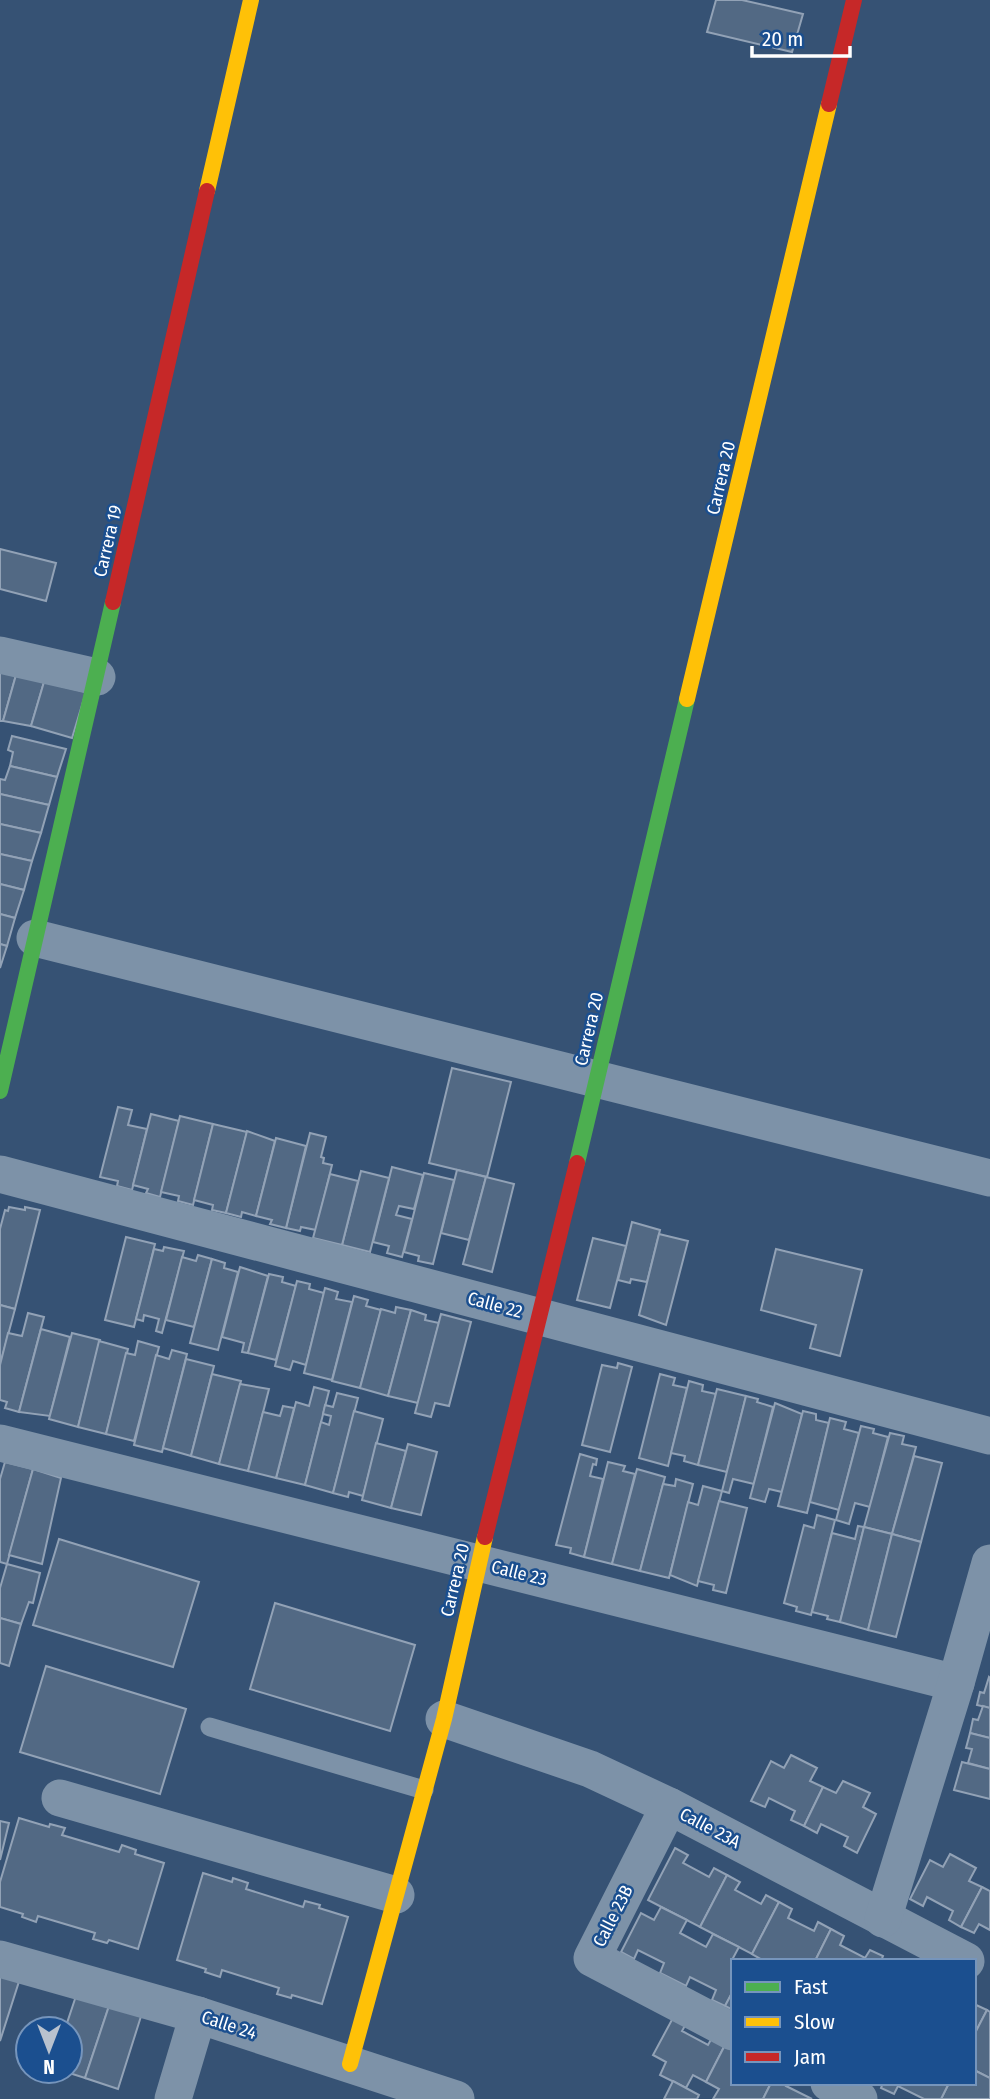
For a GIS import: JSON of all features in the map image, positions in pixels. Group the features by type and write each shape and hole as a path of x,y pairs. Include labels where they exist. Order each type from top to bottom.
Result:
{"street":[{"name":"Carrera 19","path":"0,1091 251,0"},
{"name":"Carrera 20","path":"350,2064 444,1719 478,1563 597,1081 854,0"},
{"path":"0,654 97,677"},
{"path":"35,938 990,1178"},
{"name":"Calle 22","path":"0,1174 990,1436"},
{"name":"Calle 23","path":"0,1443 956,1683"},
{"path":"883,1919 990,1563"},
{"name":"Calle 23A","path":"444,1719 590,1769 962,1959"},
{"path":"60,1798 396,1895"},
{"name":"Calle 23B","path":"669,1807 592,1958 731,2031"},
{"name":"Calle 24","path":"0,1959 198,2015 456,2099"},
{"path":"173,2099 198,2015"},
{"path":"833,2085 859,2099"}],"lane":[{"path":"210,1727 424,1790"}],"building":[{"path":"716,0 742,0 803,14 792,52 707,32"},
{"path":"0,549 56,563 46,601 0,589"},
{"path":"0,671 16,675 3,721 0,721"},
{"path":"16,675 44,682 31,726 3,721"},
{"path":"44,682 86,692 72,738 31,726"},
{"path":"12,736 66,749 57,777 10,766 13,752 8,750"},
{"path":"10,766 57,777 49,805 0,794 0,779 5,780"},
{"path":"0,794 49,805 41,833 0,824"},
{"path":"0,824 41,833 32,861 0,854"},
{"path":"0,854 32,861 24,890 0,884"},
{"path":"0,884 24,890 15,918 0,914"},
{"path":"0,914 15,918 7,946 0,944"},
{"path":"0,944 7,946 0,968"},
{"path":"452,1068 511,1082 487,1177 429,1163"},
{"path":"118,1107 132,1110 128,1125 147,1129 132,1190 117,1186 118,1181 100,1177"},
{"path":"151,1114 179,1121 160,1197 146,1193 148,1189 133,1185"},
{"path":"180,1116 213,1124 193,1205 178,1201 179,1196 161,1192"},
{"path":"213,1124 247,1132 226,1213 212,1210 213,1205 194,1200"},
{"path":"247,1131 275,1141 256,1216 242,1212 241,1217 226,1213"},
{"path":"310,1133 326,1137 321,1157 324,1158 323,1163 332,1165 316,1230 301,1227 300,1231 286,1228"},
{"path":"276,1138 306,1146 286,1228 270,1224 272,1220 256,1216"},
{"path":"392,1167 423,1175 414,1209 399,1206 396,1215 412,1219 402,1257 387,1253 389,1246 373,1242"},
{"path":"457,1170 486,1177 469,1240 441,1233"},
{"path":"361,1171 389,1178 370,1252 342,1245"},
{"path":"424,1173 454,1180 433,1264 418,1261 419,1256 404,1252"},
{"path":"330,1174 358,1181 342,1245 313,1238"},
{"path":"486,1177 514,1184 492,1272 463,1264"},
{"path":"9,1207 40,1210 15,1309 0,1305 0,1229 5,1210 8,1211"},
{"path":"632,1222 660,1230 647,1282 631,1279 630,1283 618,1280"},
{"path":"659,1234 688,1241 666,1325 639,1315"},
{"path":"126,1237 155,1244 134,1327 105,1320"},
{"path":"593,1238 626,1246 610,1308 577,1300"},
{"path":"164,1247 184,1251 162,1333 156,1331 159,1319 144,1315 143,1321 136,1319 154,1249 163,1251"},
{"path":"776,1249 862,1270 840,1356 810,1348 816,1325 761,1310"},
{"path":"198,1255 212,1259 194,1327 166,1320 182,1257 196,1261"},
{"path":"212,1259 225,1263 224,1268 238,1272 218,1350 190,1343"},
{"path":"240,1267 268,1276 248,1353 242,1352 244,1343 222,1337"},
{"path":"269,1274 283,1277 282,1282 296,1286 276,1360 248,1353"},
{"path":"297,1281 310,1284 309,1289 324,1293 306,1365 293,1361 290,1370 275,1366"},
{"path":"325,1288 338,1292 336,1299 352,1302 332,1380 304,1373"},
{"path":"354,1296 368,1300 366,1306 381,1310 360,1388 332,1381"},
{"path":"0,1305 15,1309 0,1365"},
{"path":"396,1307 411,1310 388,1396 360,1388 381,1309 395,1313"},
{"path":"411,1310 426,1315 425,1320 439,1323 418,1403 388,1396"},
{"path":"28,1313 44,1317 19,1412 5,1408 7,1402 0,1400 0,1365 8,1333 22,1336"},
{"path":"441,1314 471,1322 449,1406 435,1403 431,1417 415,1413"},
{"path":"41,1329 70,1337 50,1416 19,1412"},
{"path":"72,1333 100,1340 78,1427 49,1419"},
{"path":"99,1341 128,1349 106,1434 78,1427"},
{"path":"138,1341 159,1347 134,1441 106,1434 126,1353 135,1355"},
{"path":"172,1350 187,1354 162,1452 134,1445 156,1355 169,1359"},
{"path":"186,1359 214,1366 191,1456 163,1448"},
{"path":"618,1363 632,1367 610,1452 582,1445 602,1365 617,1368"},
{"path":"212,1374 241,1381 219,1464 191,1456"},
{"path":"660,1374 675,1378 673,1385 687,1388 668,1466 639,1458"},
{"path":"689,1381 703,1385 702,1391 716,1394 698,1465 684,1461 685,1456 671,1453"},
{"path":"240,1384 269,1389 248,1471 219,1464"},
{"path":"314,1387 329,1391 305,1485 276,1478 296,1402 309,1406"},
{"path":"717,1389 746,1396 727,1472 698,1465"},
{"path":"337,1393 358,1398 333,1493 305,1485 321,1422 329,1425 331,1416 323,1414 325,1405 333,1407"},
{"path":"746,1396 773,1407 754,1484 733,1479 729,1493 722,1491"},
{"path":"775,1403 802,1414 782,1492 769,1489 765,1502 750,1498"},
{"path":"283,1406 294,1408 276,1478 248,1471 263,1412 280,1416"},
{"path":"354,1411 383,1419 363,1496 349,1492 348,1497 333,1493"},
{"path":"803,1411 816,1414 816,1420 829,1423 807,1513 778,1506"},
{"path":"830,1418 846,1422 844,1429 859,1433 839,1510 810,1502"},
{"path":"861,1426 874,1429 873,1433 888,1437 870,1507 855,1503 849,1524 836,1520"},
{"path":"890,1433 904,1436 902,1444 916,1447 892,1534 864,1527"},
{"path":"376,1443 406,1451 391,1508 362,1500"},
{"path":"408,1444 437,1452 421,1515 391,1508"},
{"path":"580,1454 597,1459 590,1476 603,1479 584,1557 570,1553 571,1548 556,1545"},
{"path":"914,1456 942,1463 921,1542 892,1534"},
{"path":"5,1462 33,1469 7,1564 0,1562 0,1479"},
{"path":"608,1462 625,1466 623,1471 635,1474 612,1564 584,1557"},
{"path":"33,1469 61,1478 42,1564 9,1555"},
{"path":"637,1469 665,1477 640,1571 612,1564"},
{"path":"676,1479 693,1484 669,1578 640,1571 663,1484 675,1486"},
{"path":"703,1486 722,1491 697,1586 670,1575 688,1502 698,1505"},
{"path":"719,1501 747,1508 726,1593 713,1590 714,1585 698,1581"},
{"path":"817,1515 835,1520 811,1615 796,1611 797,1607 784,1603 804,1525 814,1528"},
{"path":"858,1526 864,1527 840,1622 827,1619 828,1616 812,1612 832,1533 855,1539"},
{"path":"864,1527 892,1534 868,1630 840,1622"},
{"path":"892,1534 921,1542 896,1637 868,1630"},
{"path":"59,1539 199,1582 173,1667 33,1625"},
{"path":"7,1564 40,1573 33,1603 29,1602 21,1624 0,1618 0,1588"},
{"path":"275,1603 415,1645 390,1731 250,1689"},
{"path":"0,1618 21,1624 9,1666 0,1663"},
{"path":"46,1666 186,1709 160,1794 20,1752"},
{"path":"989,1677 990,1708 977,1705 980,1692 984,1693"},
{"path":"983,1706 990,1708 990,1738 970,1733 973,1719 978,1720"},
{"path":"970,1733 990,1738 990,1769 968,1763 972,1749 966,1748"},
{"path":"791,1755 817,1768 810,1781 823,1787 804,1826 791,1820 795,1811 769,1798 765,1807 751,1801 771,1761 784,1768"},
{"path":"962,1762 990,1769 990,1799 954,1790"},
{"path":"843,1781 870,1793 863,1807 876,1814 857,1853 844,1846 848,1837 821,1824 817,1833 804,1826 823,1787 836,1793"},
{"path":"19,1818 49,1827 50,1824 65,1828 62,1835 119,1852 122,1845 136,1850 135,1854 164,1863 138,1949 109,1940 107,1943 93,1939 95,1933 38,1916 36,1922 22,1917 23,1914 0,1907 0,1882"},
{"path":"0,1821 9,1823 0,1860"},
{"path":"675,1848 688,1855 683,1863 709,1877 714,1868 727,1875 700,1927 648,1900"},
{"path":"950,1854 976,1868 969,1881 982,1887 961,1927 949,1920 953,1911 927,1897 923,1906 910,1899 930,1860 943,1867"},
{"path":"203,1873 232,1882 233,1878 248,1883 246,1889 303,1907 305,1901 320,1905 319,1908 348,1917 322,2004 292,1995 291,1998 277,1994 279,1988 222,1970 220,1977 205,1972 206,1969 177,1960"},
{"path":"727,1875 740,1882 735,1890 761,1904 766,1895 779,1902 752,1954 700,1927"},
{"path":"982,1887 990,1891 990,1930 979,1924 974,1933 961,1927"},
{"path":"779,1902 792,1909 788,1918 814,1931 818,1922 831,1929 816,1959 761,1959 752,1954"},
{"path":"661,1907 687,1920 680,1933 706,1947 713,1934 739,1947 731,1959 731,1995 725,2006 712,2000 716,1990 690,1977 686,1986 660,1973 664,1963 638,1950 634,1959 621,1952 641,1913 654,1920"},
{"path":"831,1929 844,1936 840,1945 865,1958 870,1950 883,1956 882,1959 816,1959"},
{"path":"0,1964 22,1972 0,2041"},
{"path":"78,1990 111,2000 85,2078 84,2015 70,2015"},
{"path":"731,1995 731,2009 725,2006"},
{"path":"111,2000 143,2010 118,2089 85,2078"},
{"path":"976,2005 987,2010 976,2031"},
{"path":"987,2010 990,2012 990,2078 976,2071 976,2031"},
{"path":"674,2016 687,2022 682,2031 708,2045 713,2036 726,2043 706,2082 693,2075 686,2088 660,2075 666,2062 653,2055"},
{"path":"726,2043 731,2046 731,2085 770,2085 763,2099 713,2099 719,2089 706,2082"},
{"path":"976,2071 990,2078 990,2099 941,2099 948,2085 976,2085"},
{"path":"673,2081 699,2095 697,2099 664,2099"},
{"path":"770,2085 787,2085 812,2099 763,2099"},
{"path":"882,2085 948,2085 941,2099 924,2099 898,2086 894,2094 881,2088"}],"traffic: fast":[{"path":"0,1091 113,602"},
{"path":"577,1163 687,699"}],"traffic: slow":[{"path":"207,191 251,0"},
{"path":"687,699 829,104"},
{"path":"350,2064 444,1719 485,1537"}],"traffic: jam":[{"path":"829,104 854,0"},
{"path":"113,602 207,191"},
{"path":"485,1537 577,1163"}]}
